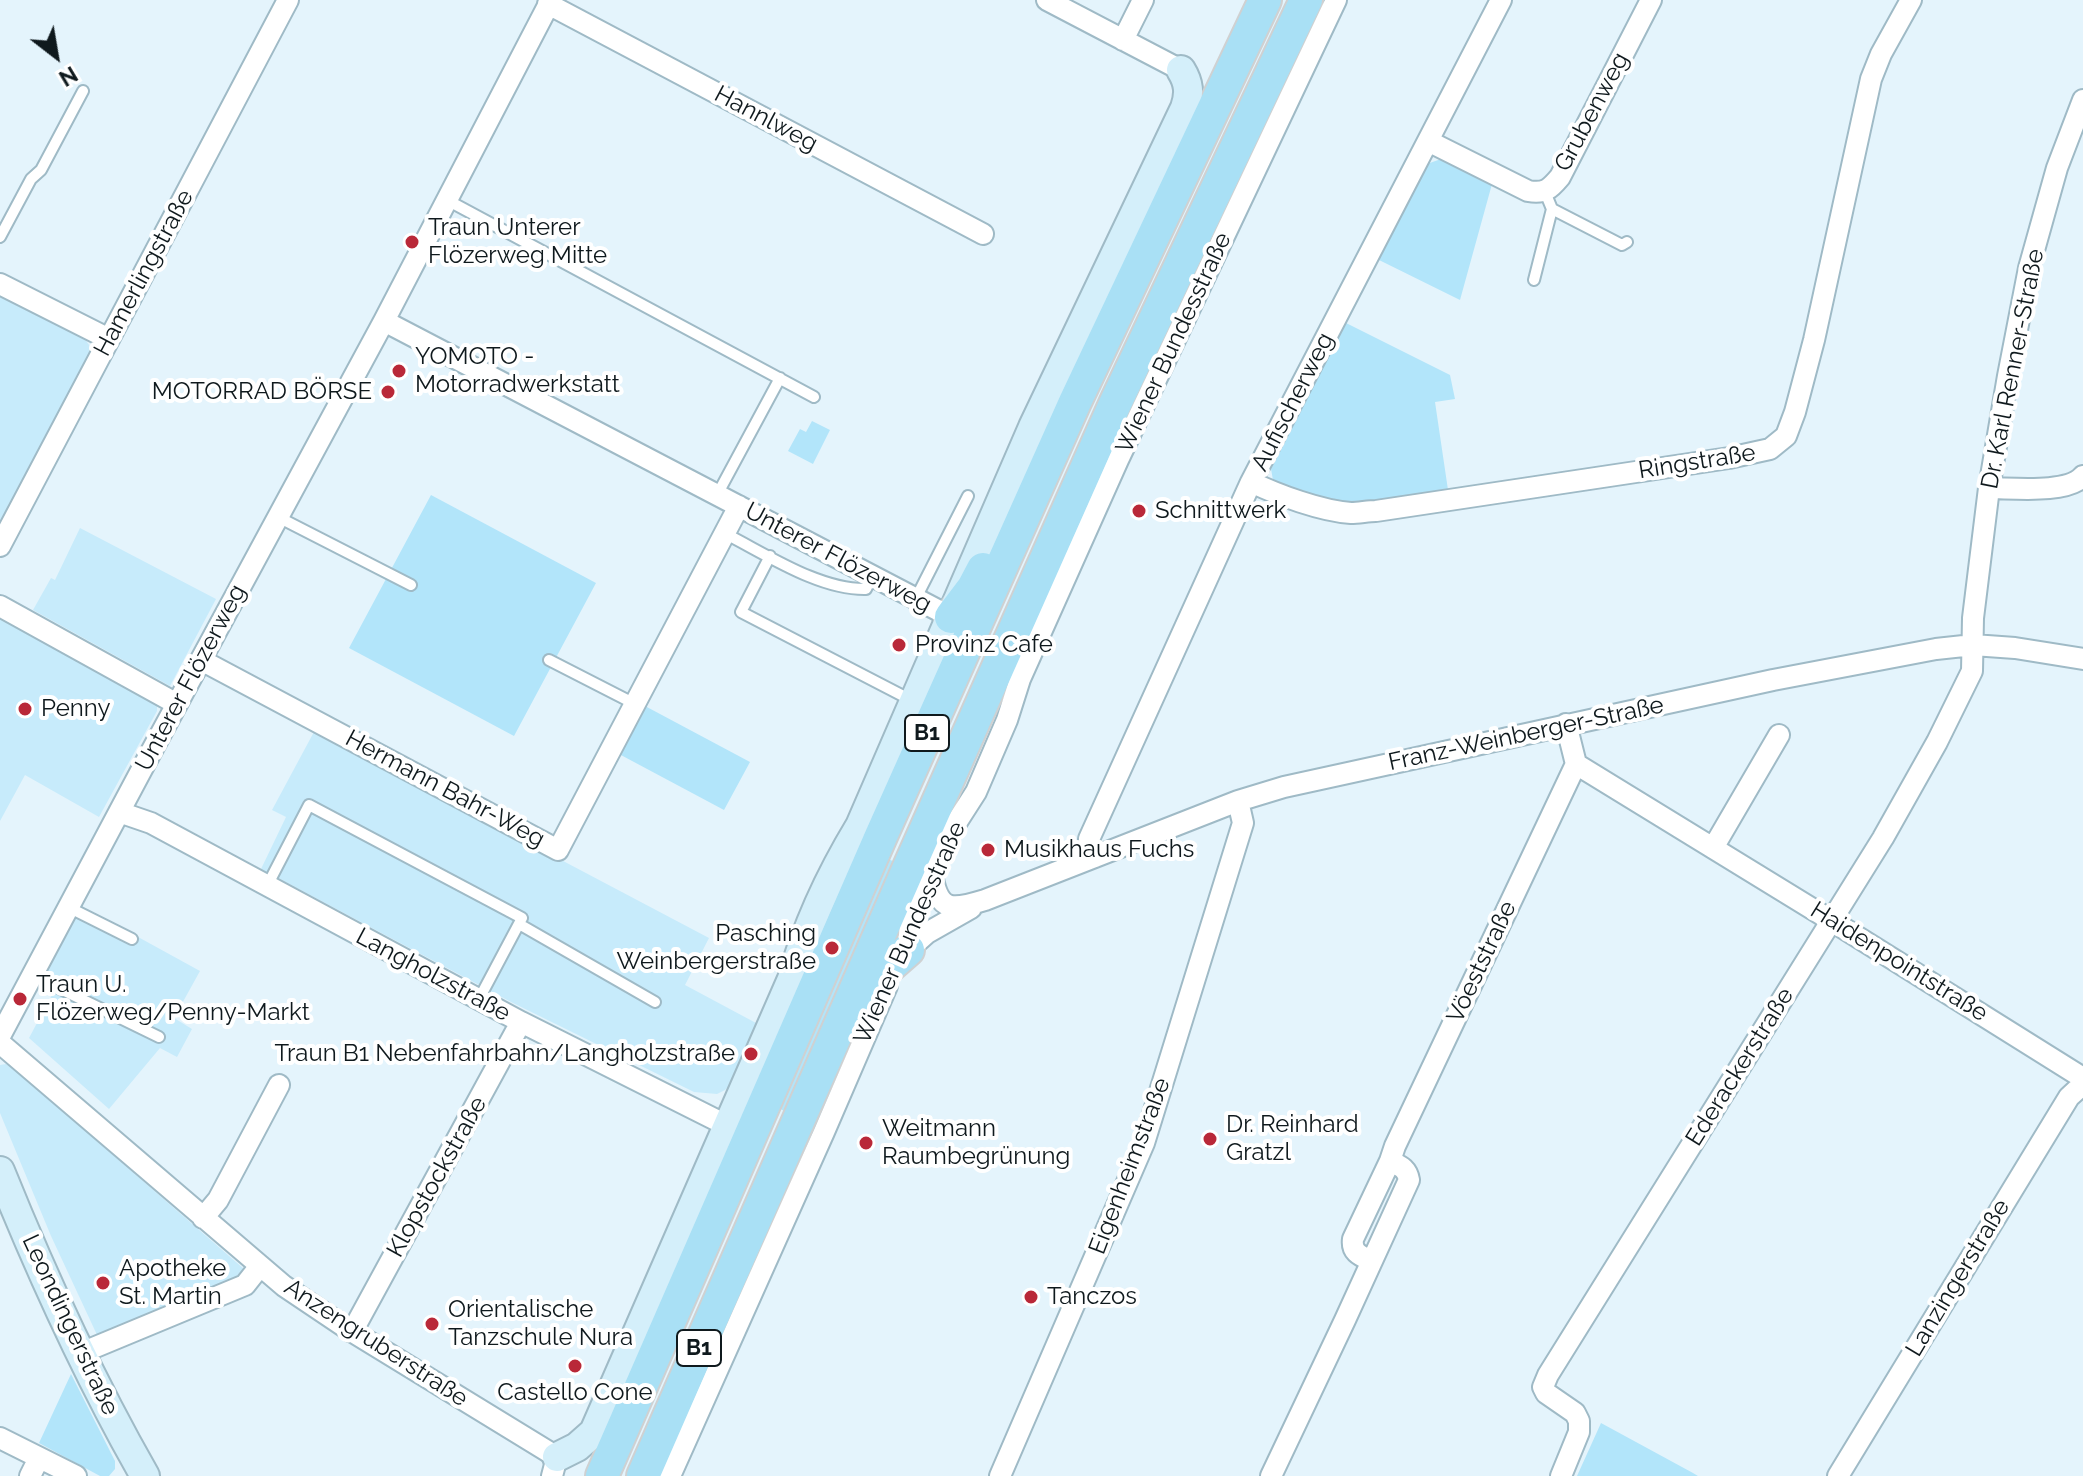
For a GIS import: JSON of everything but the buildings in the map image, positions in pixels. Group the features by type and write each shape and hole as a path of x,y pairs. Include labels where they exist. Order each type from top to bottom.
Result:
{"main road":[{"name":"B1","path":"602,1476 739,1131 881,836 1075,402 1265,0"},
{"name":"Wiener Bundesstraße","path":"643,1476 754,1219 1114,438 1306,0"},
{"path":"951,617 973,588 1035,460 1075,402"},
{"path":"754,1219 799,1147 876,978 908,950"}],"street":[{"name":"Hamerlingstraße","path":"0,546 288,0"},
{"path":"554,1466 594,1432 739,1131 792,979 801,944 833,872 860,826 1033,427 1185,108 1189,95 1187,80 1181,70 1047,0"},
{"path":"1123,40 1143,0"},
{"name":"Wiener Bundesstraße","path":"670,1476 887,985 908,950 910,921 951,831 976,792 1007,720 1114,438 1336,0"},
{"name":"Aufischerweg","path":"1095,857 1089,839 1251,482 1501,0"},
{"name":"Grubenweg","path":"1428,141 1548,200 1651,0"},
{"name":"Ringstraße","path":"1251,482 1271,492 1351,513 1729,458 1770,449 1786,436 1795,412 1814,340 1871,79 1911,0"},
{"name":"Unterer Flözerweg","path":"0,1036 384,321 550,2"},
{"name":"Hannlweg","path":"550,2 983,234"},
{"name":"Dr. Karl Renner-Straße","path":"1973,645 1973,618 1989,488 2029,268 2057,168 2083,100"},
{"path":"0,284 109,339"},
{"name":"Unterer Flözerweg","path":"384,321 951,617"},
{"path":"1989,488 2064,487 2083,476"},
{"name":"Hermann Bahr-Weg","path":"201,660 558,850 739,506"},
{"path":"0,606 177,704"},
{"name":"Franz-Weinberger-Straße","path":"932,874 937,897 946,904 964,907 1238,801 1284,787 1566,724 1886,658 1973,645 2083,659"},
{"name":"Ederackerstraße","path":"1561,1476 1579,1432 1579,1421 1575,1413 1546,1393 1543,1387 1548,1375 1883,838 1937,742 1972,671 1973,645"},
{"path":"1566,724 1576,764"},
{"path":"1713,848 1779,735"},
{"name":"Haidenpointstraße","path":"1576,764 1832,921 2083,1081"},
{"name":"Vöeststraße","path":"1271,1476 1372,1261 1358,1255 1352,1245 1353,1239 1576,764"},
{"name":"Eigenheimstraße","path":"1000,1476 1144,1143 1243,823 1238,801"},
{"name":"Langholzstraße","path":"119,812 151,823 521,1022 739,1131"},
{"name":"Franz-Weinberger-Straße","path":"908,950 927,933 985,900"},
{"name":"Klopstockstraße","path":"352,1332 521,1022"},
{"name":"Anzengruberstraße","path":"0,1043 284,1286 554,1466"},
{"name":"Lanzingerstraße","path":"1838,1476 2069,1097 2083,1081"},
{"path":"203,1218 218,1200 279,1085"},
{"name":"Leondingerstraße","path":"0,1171 44,1277 145,1476"},
{"path":"81,1353 245,1285 260,1266"},
{"path":"0,1438 34,1467 76,1476"}],"lane":[{"path":"0,237 31,179 41,170 83,91"},
{"path":"447,200 814,397"},
{"path":"1534,280 1548,200 1622,245 1627,242"},
{"path":"717,495 780,378"},
{"path":"916,598 968,496"},
{"path":"278,517 411,585"},
{"path":"724,533 824,584 866,589 872,576"},
{"path":"770,556 741,612 914,702"},
{"path":"549,660 635,704"},
{"path":"267,886 309,805 522,918 479,999"},
{"path":"68,907 132,939"},
{"path":"519,924 655,1002"},
{"path":"32,975 159,1037"}],"shaded area":[{"path":"1441,159 1492,184 1460,300 1377,259 1427,164"},
{"path":"0,296 85,339 89,353 0,523"},
{"path":"1344,322 1450,375 1455,399 1435,402 1448,490 1345,503 1283,488 1273,480 1271,469"},
{"path":"812,421 830,430 813,464 788,451 800,429 806,432"},
{"path":"431,495 596,583 514,736 349,648"},
{"path":"80,528 216,599 170,686 33,610 51,578 55,580"},
{"path":"0,615 157,704 157,711 99,817 25,775 0,821"},
{"path":"645,706 750,762 724,810 619,754"},
{"path":"315,730 709,938 685,985 756,1023 730,1085 717,1094 694,1092 511,1002 261,869 286,817 272,810"},
{"path":"885,858 898,863 785,1111 782,1110 779,1107"},
{"path":"78,904 200,971 174,1018 192,1029 177,1057 160,1048 109,1109 29,1038 52,995 35,985"},
{"path":"6,1064 244,1269 239,1282 98,1337 51,1236 0,1113 0,1065"},
{"path":"71,1374 115,1461 115,1469 109,1476 100,1476 39,1443"},
{"path":"1601,1423 1693,1473 1698,1476 1577,1476"}],"place":[{"name":"Traun Unterer Flözerweg Mitte","path":"412,242"},
{"name":"YOMOTO - Motorradwerkstatt","path":"399,371"},
{"name":"MOTORRAD BÖRSE","path":"388,392"},
{"name":"Schnittwerk","path":"1139,511"},
{"name":"Provinz Cafe","path":"899,645"},
{"name":"Penny","path":"25,709"},
{"name":"Musikhaus Fuchs","path":"988,850"},
{"name":"Pasching Weinbergerstraße","path":"832,948"},
{"name":"Traun U. Flözerweg/Penny-Markt","path":"20,999"},
{"name":"Traun B1 Nebenfahrbahn/Langholzstraße","path":"751,1054"},
{"name":"Dr. Reinhard Gratzl","path":"1210,1139"},
{"name":"Weitmann Raumbegrünung","path":"866,1143"},
{"name":"Apotheke St. Martin","path":"103,1283"},
{"name":"Tanczos","path":"1031,1297"},
{"name":"Orientalische Tanzschule Nura","path":"432,1324"},
{"name":"Castello Cone","path":"575,1366"}]}
